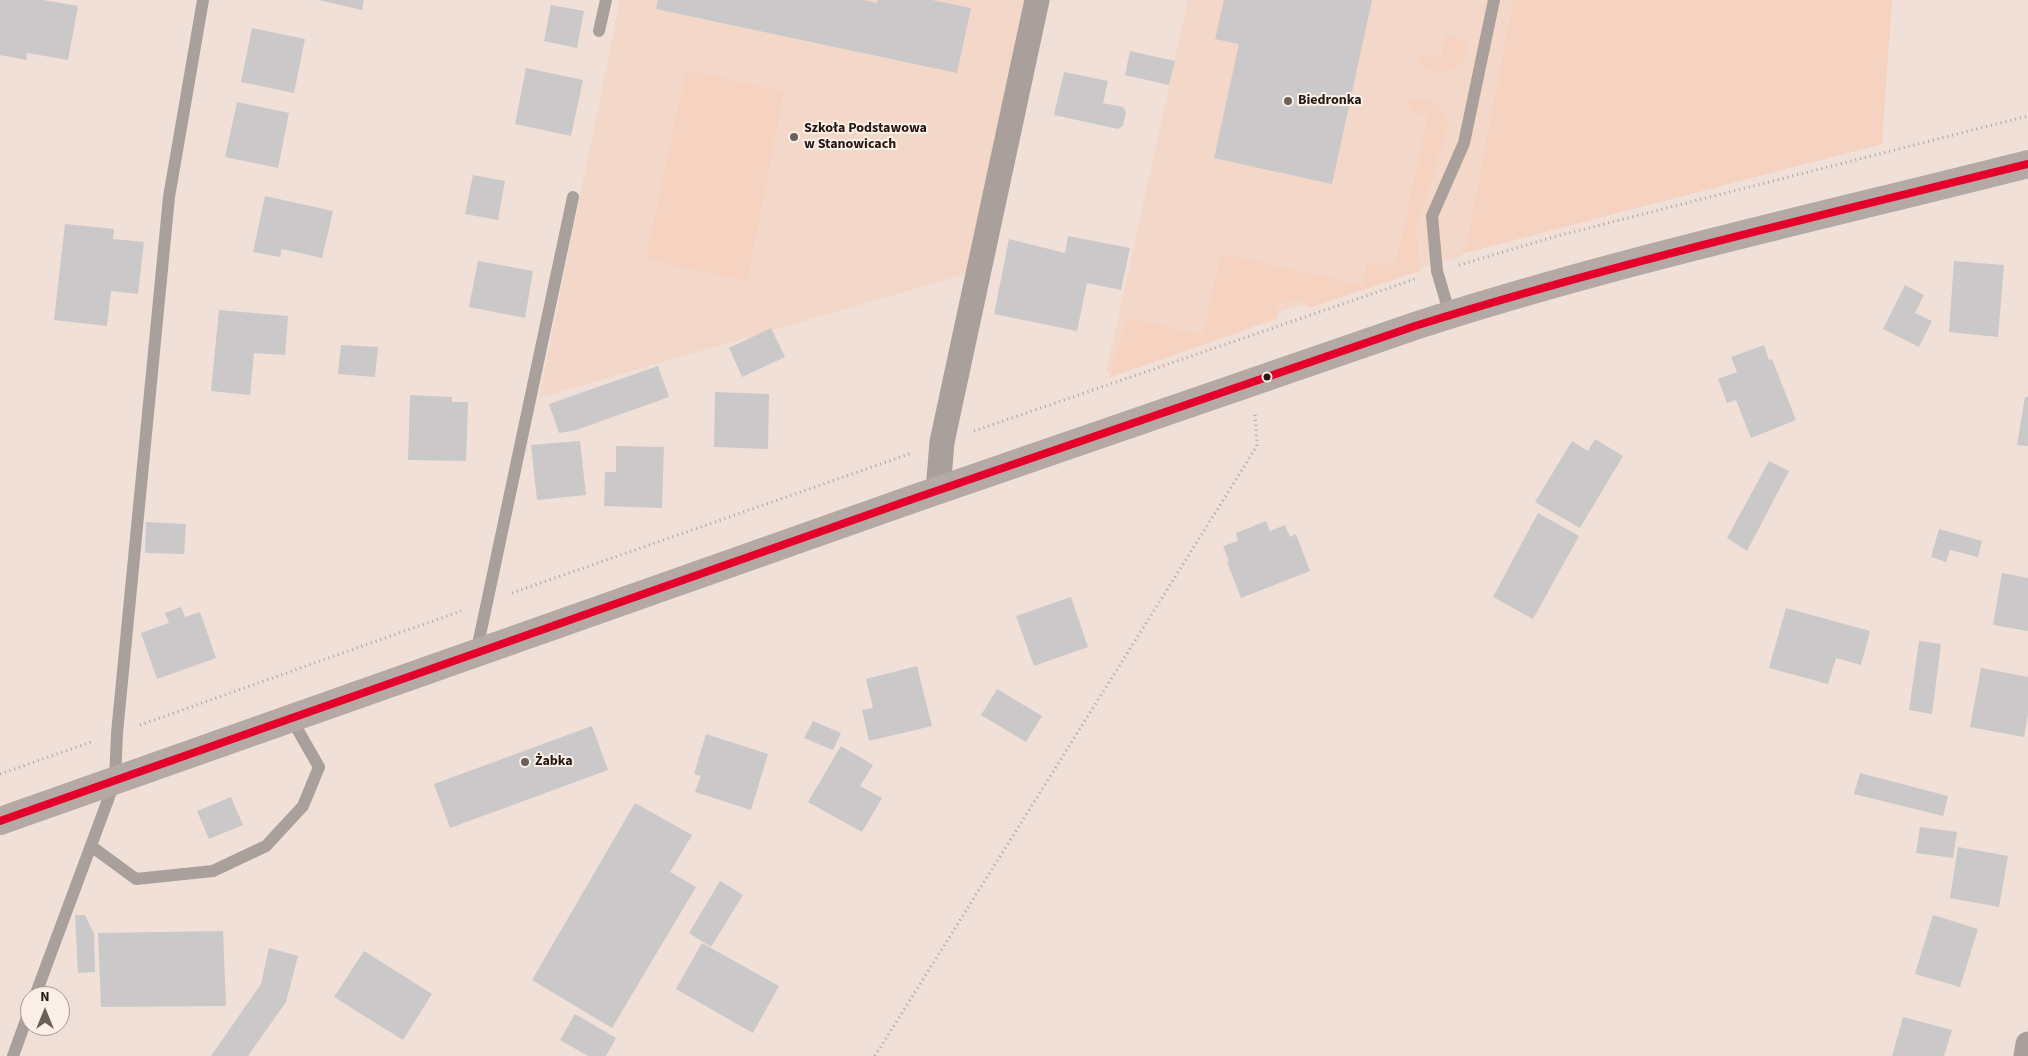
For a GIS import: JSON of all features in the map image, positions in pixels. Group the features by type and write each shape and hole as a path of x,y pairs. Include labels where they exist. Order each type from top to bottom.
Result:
{"main road":[{"path":"0,821 292,720 938,491 1450,315 1740,234 2028,164"}],"street":[{"path":"938,491 942,442 1037,0"},
{"path":"2026,1056 2028,1044"}],"lane":[{"path":"39,986 115,781 117,733 169,197 203,0"},
{"path":"599,30 606,0"},
{"path":"1450,315 1437,271 1432,216 1464,143 1494,0"},
{"path":"476,654 573,197"},
{"path":"91,846 136,879 213,871 266,846 304,806 318,767 292,720"},
{"path":"13,1056 20,1036"}],"path":[{"path":"0,774 942,442 1437,271 1557,236 2028,116"},
{"path":"875,1056 1257,446 1254,382"}],"shaded area":[{"name":"Szkoła Podstawowa w Stanowicach","path":"620,0 1026,0 966,274 539,398"},
{"path":"1188,0 1513,0 1465,253 1456,258 1332,294 1106,373"},
{"path":"1513,0 1892,0 1882,144 1465,253"},
{"path":"1446,35 1463,40 1468,44 1467,53 1463,61 1448,70 1431,70 1424,67 1418,60 1419,55 1441,57"},
{"path":"686,70 784,91 747,281 646,259"},
{"path":"1416,98 1434,102 1445,115 1448,127 1416,225 1420,271 1309,308 1303,304 1301,298 1278,305 1279,312 1276,319 1109,378 1127,318 1203,335 1221,254 1362,285 1367,265 1372,263 1395,266 1428,116 1410,110 1408,103"}],"building":[{"path":"0,0 43,0 78,6 68,60 27,53 26,60 0,55"},
{"path":"318,0 364,0 362,10"},
{"path":"658,0 864,0 877,3 878,0 932,0 971,8 957,73 656,9"},
{"name":"Biedronka","path":"1224,0 1372,0 1332,184 1214,158 1239,44 1215,39"},
{"path":"551,5 584,11 577,48 544,41"},
{"path":"252,28 305,39 294,93 241,82"},
{"path":"1130,51 1175,61 1169,85 1125,75"},
{"path":"526,68 583,80 571,136 515,124"},
{"path":"1064,72 1108,81 1103,103 1123,107 1126,112 1123,126 1118,129 1054,115"},
{"path":"237,102 289,113 278,168 225,157"},
{"path":"473,175 505,181 498,220 465,214"},
{"path":"265,196 333,211 322,258 282,249 280,257 253,252"},
{"path":"65,224 114,229 113,239 144,242 138,294 111,291 107,326 54,320"},
{"path":"1068,236 1130,248 1121,290 1087,283 1077,331 994,314 1009,239 1065,253"},
{"path":"478,261 533,271 525,318 469,307"},
{"path":"1954,261 2004,265 1998,337 1949,332"},
{"path":"1905,285 1924,295 1915,313 1932,321 1919,347 1883,329"},
{"path":"219,310 288,316 285,355 254,353 250,395 211,391"},
{"path":"771,328 785,357 742,377 729,348"},
{"path":"341,345 378,347 375,377 338,374"},
{"path":"1764,345 1769,360 1772,359 1796,420 1751,438 1736,400 1727,403 1718,379 1737,372 1731,357"},
{"path":"658,366 669,397 576,430 559,433 549,404"},
{"path":"715,392 769,394 768,449 714,447"},
{"path":"410,395 452,397 452,402 468,402 466,461 408,460"},
{"path":"2025,397 2028,397 2028,446 2017,445"},
{"path":"1595,439 1623,456 1580,528 1535,502 1572,441 1588,451"},
{"path":"580,441 586,495 537,500 531,445"},
{"path":"616,446 664,447 662,508 604,506 605,472 616,472"},
{"path":"1769,461 1789,471 1747,551 1727,538"},
{"path":"1538,513 1579,536 1533,619 1493,597"},
{"path":"1266,521 1270,531 1285,525 1290,537 1296,534 1310,571 1241,598 1223,546 1238,541 1236,533"},
{"path":"146,522 186,524 184,554 145,553"},
{"path":"1939,529 1982,541 1978,557 1950,550 1946,562 1931,557"},
{"path":"2002,573 2028,578 2028,631 1993,625"},
{"path":"1071,597 1088,647 1034,666 1016,616"},
{"path":"181,607 185,617 200,612 216,658 157,679 141,633 169,623 165,613"},
{"path":"1786,608 1870,631 1861,665 1836,658 1828,684 1769,668"},
{"path":"1919,641 1941,644 1932,714 1909,710"},
{"path":"917,666 932,726 869,741 862,710 873,708 866,679"},
{"path":"1981,668 2028,677 2028,714 2024,737 1970,727"},
{"path":"997,689 1042,716 1026,742 981,715"},
{"path":"813,721 841,733 833,750 804,738"},
{"path":"592,726 608,770 450,828 434,784"},
{"path":"706,734 768,754 751,810 695,792 701,776 694,774"},
{"path":"841,746 873,765 860,786 882,798 862,832 808,802"},
{"path":"1860,773 1948,796 1943,816 1854,794"},
{"path":"231,797 243,825 209,839 197,811"},
{"path":"635,803 692,835 670,872 696,887 612,1028 532,980"},
{"path":"1920,827 1957,832 1953,858 1916,853"},
{"path":"1958,847 2008,856 1999,907 1950,898"},
{"path":"720,881 743,895 711,947 689,933"},
{"path":"75,915 85,915 94,934 95,972 78,973"},
{"path":"1933,915 1978,929 1960,987 1915,974"},
{"path":"223,931 226,1006 101,1007 98,933"},
{"path":"702,943 779,986 753,1033 676,989"},
{"path":"269,948 298,956 286,1002 248,1056 211,1056 261,984"},
{"path":"364,951 432,994 403,1040 334,997"},
{"path":"575,1014 616,1038 606,1056 588,1056 560,1040"},
{"path":"1903,1017 1952,1030 1944,1056 1892,1056"}],"transit line":[{"path":"0,821 910,500 1415,326 1567,281 1797,221 2028,164"}],"place":[{"name":"Biedronka","path":"1288,101"},
{"name":"Szkoła Podstawowa w Stanowicach","path":"794,137"},
{"name":"Żabka","path":"525,762"}]}
